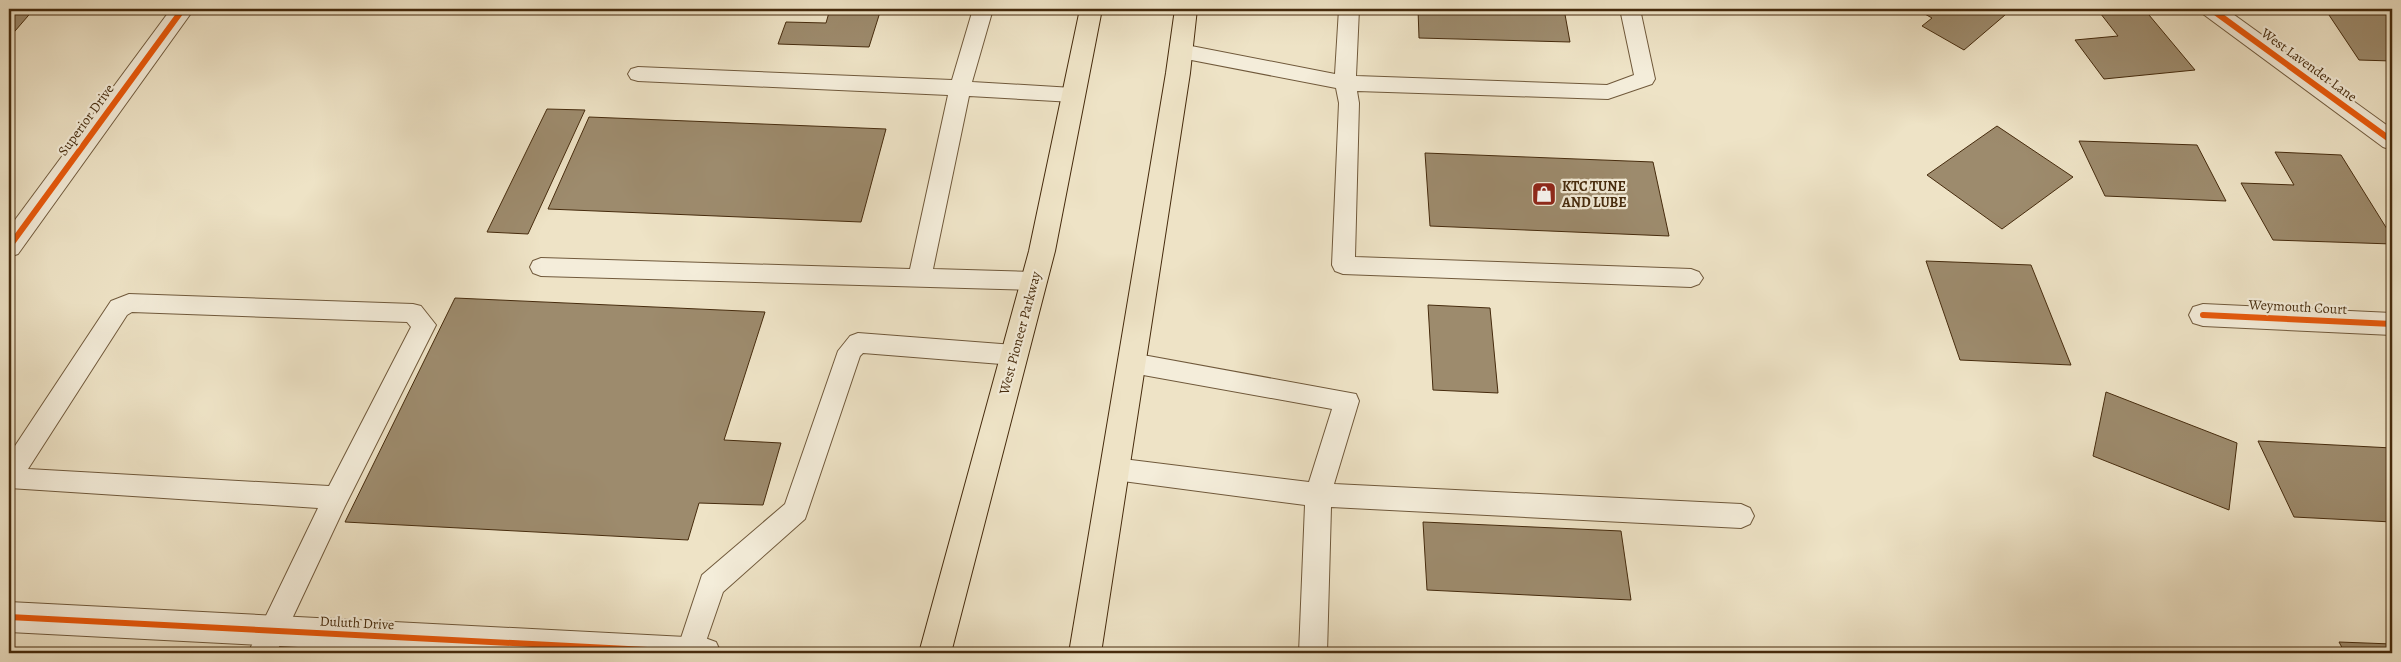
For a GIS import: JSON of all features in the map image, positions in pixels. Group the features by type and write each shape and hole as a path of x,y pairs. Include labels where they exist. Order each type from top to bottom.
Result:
{"main road":[{"name":"West Pioneer Parkway","path":"935,653 1042,251 1091,9"},
{"path":"1085,653 1132,364 1186,9"}],"street":[{"name":"Superior Drive","path":"9,247 183,9"},
{"name":"West Lavender Lane","path":"2212,9 2392,141"},
{"name":"Weymouth Court","path":"2203,314 2392,324"},
{"name":"Duluth Drive","path":"9,617 268,642 697,653"}],"lane":[{"path":"920,278 960,88 983,9"},
{"path":"1349,9 1345,82 1348,103 1343,265 1692,278"},
{"path":"1181,51 1345,82 1608,92 1645,79 1630,9"},
{"path":"638,74 960,88 1074,95"},
{"path":"541,267 1033,281"},
{"path":"268,642 336,498 424,325 412,313 129,303 119,308 11,473 14,480 336,498"},
{"path":"697,653 712,584 796,511 850,351 858,343 1014,355"},
{"path":"1132,364 1347,401 1318,496 1313,653"},
{"path":"1115,469 1318,496 1742,516"}],"building":[{"path":"9,9 34,9 9,38"},
{"path":"830,9 881,9 869,47 778,44 786,22 826,23"},
{"path":"1418,9 1564,9 1570,42 1419,38"},
{"path":"1916,9 2012,9 1964,50 1922,26 1932,18"},
{"path":"2097,9 2144,9 2195,70 2104,79 2075,40 2118,36"},
{"path":"2325,9 2392,9 2392,61 2359,60"},
{"path":"547,109 585,110 528,234 487,232"},
{"path":"589,117 886,129 861,222 548,209"},
{"path":"1997,126 2073,177 2002,229 1927,175"},
{"path":"2079,141 2197,145 2226,201 2105,196"},
{"path":"2275,152 2341,155 2392,237 2392,244 2273,240 2241,183 2294,185"},
{"path":"1425,153 1653,162 1669,236 1430,226"},
{"path":"1926,261 2031,265 2071,365 1960,360"},
{"path":"455,298 765,312 724,440 781,443 763,505 699,503 688,540 345,522"},
{"path":"1428,305 1490,308 1498,393 1433,390"},
{"path":"2106,392 2237,443 2229,510 2093,456"},
{"path":"2258,441 2392,448 2392,522 2294,517"},
{"path":"1423,522 1621,531 1631,600 1427,590"},
{"path":"2339,642 2392,644 2392,653 2345,653"}],"cycle path":[{"path":"9,247 183,9"},
{"path":"2211,9 2392,141"},
{"path":"2203,315 2392,324"},
{"path":"9,617 705,653"}],"place":[{"name":"KTC TUNE AND LUBE","path":"1544,194"}]}
